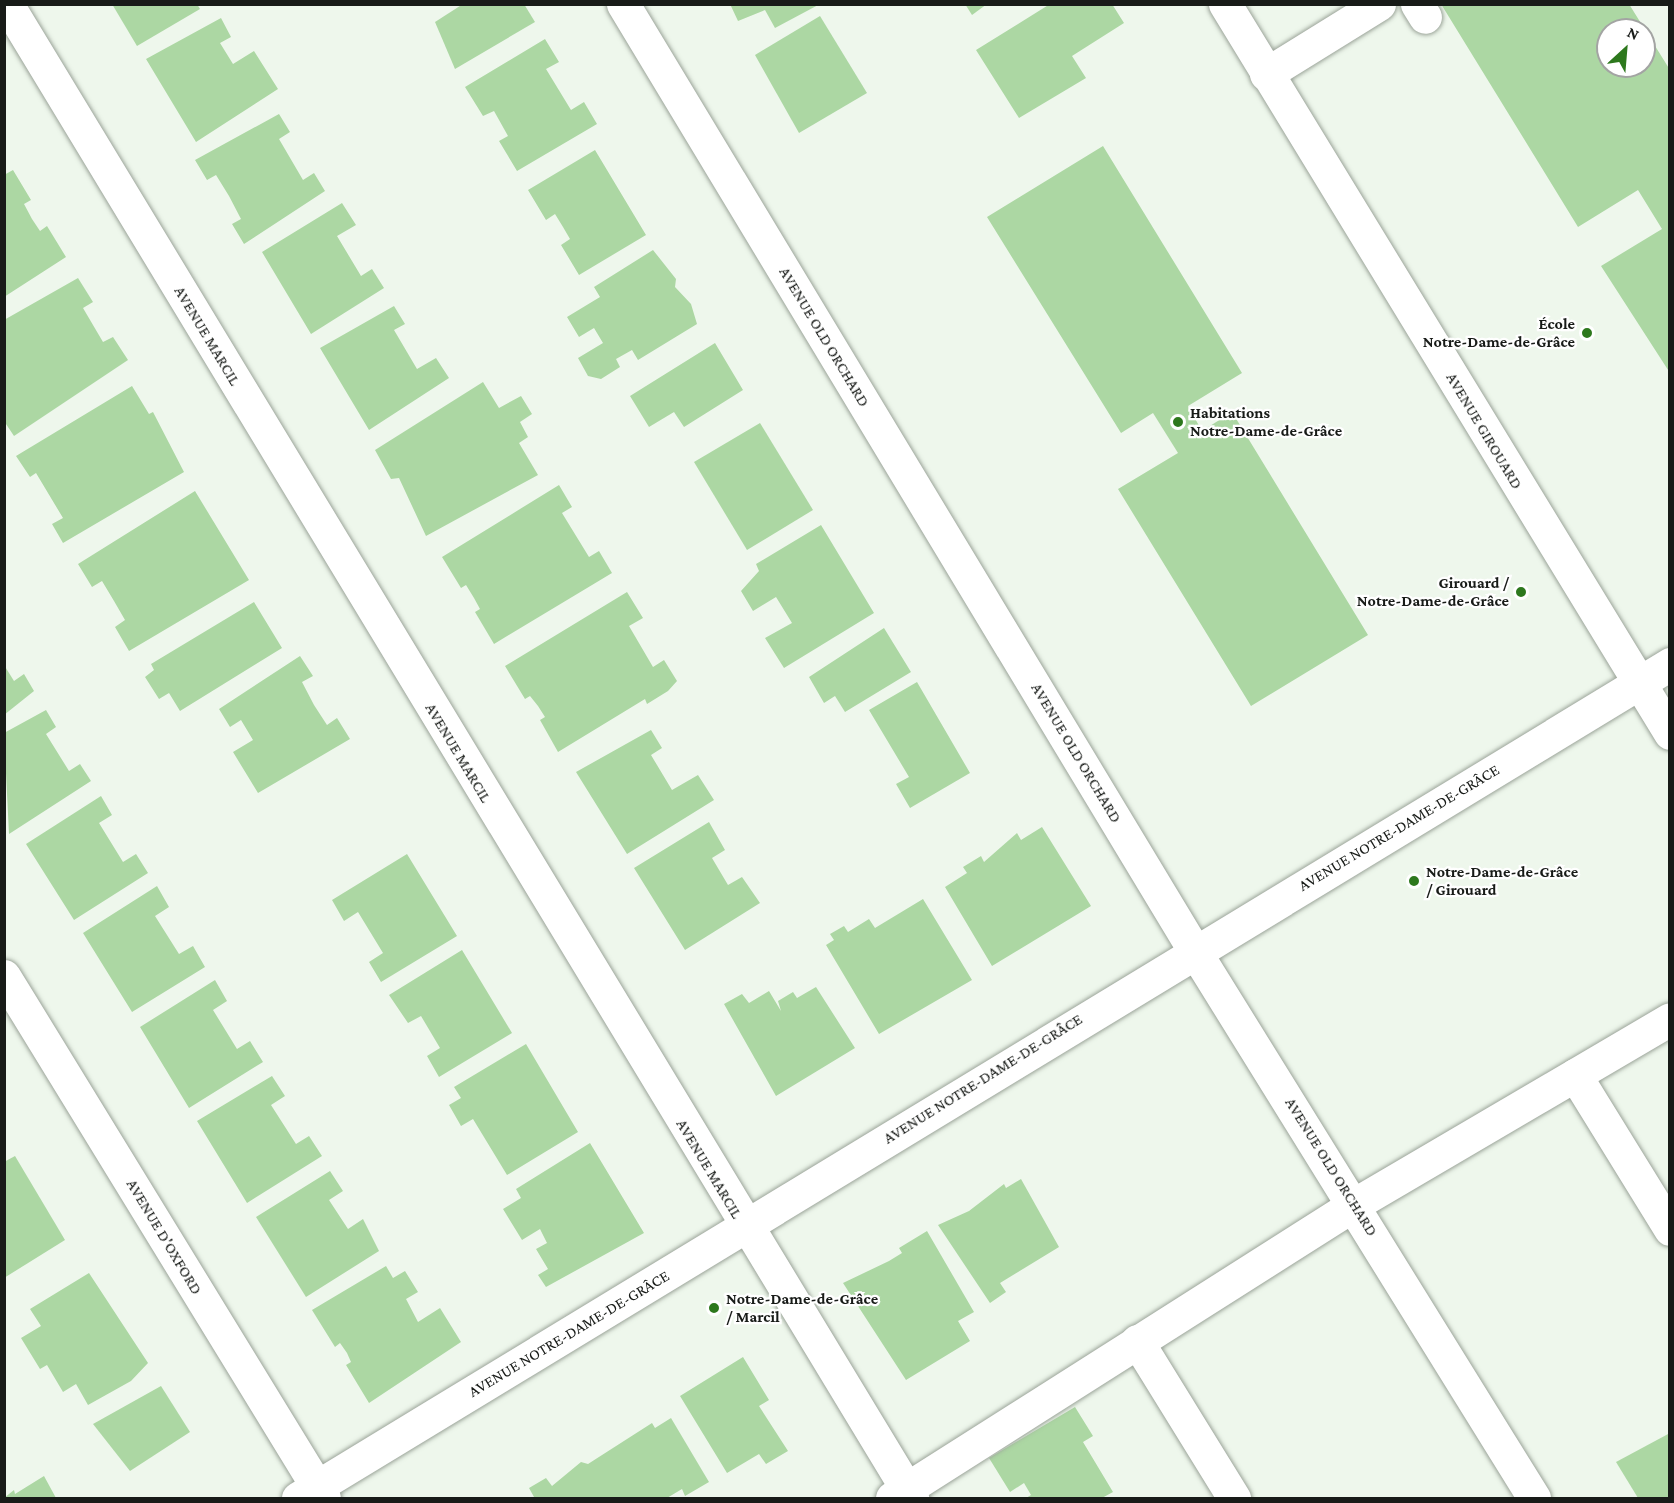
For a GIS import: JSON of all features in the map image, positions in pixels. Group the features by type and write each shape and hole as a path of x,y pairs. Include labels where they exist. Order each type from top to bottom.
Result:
{"street":[{"name":"AVENUE MARCIL","path":"7,4 904,1495"},
{"name":"AVENUE OLD ORCHARD","path":"623,4 1194,950 1355,1204 1534,1498"},
{"name":"AVENUE GIROUARD","path":"1225,4 1670,733"},
{"path":"1266,74 1379,4"},
{"name":"AVENUE NOTRE-DAME-DE-GRÂCE","path":"313,1495 1194,950 1670,664"},
{"name":"AVENUE D'OXFORD","path":"4,976 313,1495"},
{"path":"904,1495 1137,1341 1355,1204 1670,1019"},
{"path":"1575,1075 1670,1229"},
{"path":"1137,1341 1234,1498"}],"building":[{"path":"112,4 197,4 200,9 137,46"},
{"path":"463,4 524,4 535,22 455,69 435,22"},
{"path":"730,4 820,4 775,28 765,10 738,21"},
{"path":"965,4 987,4 972,15"},
{"path":"1050,4 1112,4 1124,23 1072,56 1086,78 1019,118 976,50"},
{"path":"1441,4 1629,4 1638,18 1596,18 1596,78 1656,78 1656,47 1670,70 1670,373 1601,266 1662,229 1638,190 1578,227"},
{"path":"820,16 867,93 799,133 755,55"},
{"path":"221,18 231,37 220,43 233,64 254,51 278,89 196,142 146,59"},
{"path":"545,39 559,62 546,69 571,110 584,102 597,124 517,171 499,141 508,136 494,111 483,116 465,87"},
{"path":"279,114 290,132 279,139 303,180 314,173 325,191 244,244 232,224 241,219 229,196 216,175 207,180 195,160"},
{"name":"Habitations Notre-Dame-de-Grâce","path":"1103,146 1242,373 1188,406 1202,431 1232,412 1368,635 1251,706 1118,489 1178,453 1153,413 1121,433 987,217"},
{"path":"595,150 646,235 579,275 561,245 570,239 563,227 555,214 546,220 528,190"},
{"path":"13,170 31,200 24,204 32,219 40,231 47,226 66,257 4,297 4,175"},
{"path":"342,203 356,225 337,236 361,276 372,269 384,288 311,334 262,252"},
{"path":"653,250 676,279 675,287 691,304 697,324 638,360 632,350 616,359 620,367 601,379 588,376 578,358 603,343 594,328 579,337 567,317 600,297 594,287"},
{"path":"78,278 93,302 83,308 103,342 113,337 128,360 14,436 4,421 4,320"},
{"path":"394,306 405,324 394,330 417,369 436,358 449,378 369,430 320,348"},
{"path":"715,343 743,390 684,427 674,412 649,427 630,396"},
{"path":"483,382 499,408 521,396 532,414 520,422 528,437 519,443 538,475 426,536 399,478 391,479 375,450"},
{"path":"132,386 149,414 153,412 184,472 63,543 52,524 63,518 36,473 30,477 16,456"},
{"path":"760,423 813,510 747,550 694,462"},
{"path":"559,485 572,507 562,513 589,557 599,551 612,573 494,644 475,612 480,609 474,598 466,585 461,588 442,557"},
{"path":"195,491 249,580 129,651 115,627 125,620 114,601 102,581 92,587 78,564"},
{"path":"821,525 874,613 784,668 765,638 792,623 776,597 753,611 741,591 759,571 756,564"},
{"path":"627,592 643,618 629,626 653,667 664,660 677,681 668,691 647,704 645,699 558,752 540,720 545,717 530,696 525,699 505,666"},
{"path":"254,602 282,648 180,711 169,693 159,699 145,677 154,670 151,664"},
{"path":"884,628 911,672 845,712 835,696 824,703 809,677"},
{"path":"300,656 313,676 302,682 314,705 327,725 337,718 350,739 258,793 233,752 253,740 241,720 230,727 219,709"},
{"path":"4,665 14,681 24,674 34,691 4,715"},
{"path":"917,682 970,773 910,808 896,784 909,777 869,710"},
{"path":"46,710 56,727 46,734 69,771 80,764 91,781 9,834 4,733"},
{"path":"651,730 662,748 651,755 672,790 698,775 714,800 627,854 576,772"},
{"path":"101,796 112,815 99,823 123,862 136,854 148,873 74,920 26,844"},
{"path":"709,822 725,850 712,858 728,885 742,877 760,903 685,950 634,868"},
{"path":"1042,827 1091,906 992,966 945,887 967,873 963,867 981,856 984,862 1017,833 1021,840"},
{"path":"407,854 457,936 381,982 369,962 383,953 358,912 344,921 332,900"},
{"path":"157,886 169,907 155,916 179,954 193,946 205,967 132,1012 83,933"},
{"path":"923,899 972,980 879,1034 826,945 834,940 830,934 844,926 848,932 869,919 875,928"},
{"path":"462,950 512,1033 439,1077 427,1056 440,1048 421,1016 408,1023 389,995"},
{"path":"215,980 227,1001 213,1010 237,1049 250,1041 263,1062 189,1108 140,1027"},
{"path":"816,987 855,1048 776,1096 724,1004 742,994 749,1003 769,991 781,1011 778,1001 793,992 797,998"},
{"path":"526,1044 578,1132 507,1175 473,1119 461,1126 449,1105 461,1098 454,1087"},
{"path":"272,1076 285,1096 271,1105 296,1144 309,1136 322,1156 247,1203 197,1121"},
{"path":"590,1143 644,1233 546,1287 538,1275 548,1269 536,1249 547,1243 540,1229 522,1240 503,1209 521,1198 516,1189"},
{"path":"15,1156 65,1240 4,1278 4,1162"},
{"path":"330,1171 343,1191 329,1200 348,1229 363,1219 379,1251 306,1297 256,1217"},
{"path":"1021,1179 1059,1247 1000,1283 1006,1292 990,1303 938,1225 969,1211 1004,1184 1006,1188"},
{"path":"927,1231 974,1312 958,1321 970,1341 906,1380 843,1283 902,1253 899,1248"},
{"path":"386,1266 393,1278 405,1271 418,1292 406,1299 418,1322 440,1308 461,1342 369,1403 346,1365 351,1362 347,1353 340,1343 335,1347 312,1310"},
{"path":"89,1273 148,1363 131,1381 88,1405 76,1384 63,1392 47,1365 40,1369 21,1338 41,1326 30,1309"},
{"path":"743,1357 769,1400 759,1406 788,1451 766,1464 759,1454 727,1473 680,1396"},
{"path":"161,1386 190,1432 130,1471 93,1424"},
{"path":"1075,1407 1093,1436 1083,1442 1113,1492 1102,1498 1026,1498 1031,1495 1024,1483 1010,1492 989,1458"},
{"path":"671,1418 709,1482 685,1496 682,1489 667,1498 522,1498 534,1497 529,1488 546,1478 552,1486 581,1462 588,1464 652,1423 655,1428"},
{"path":"1670,1433 1670,1498 1638,1498 1616,1462"},
{"path":"44,1476 56,1498 4,1498 14,1490 15,1494"}],"place":[{"name":"École Notre-Dame-de-Grâce","path":"1587,333"},
{"name":"Habitations Notre-Dame-de-Grâce","path":"1178,422"},
{"name":"Girouard / Notre-Dame-de-Grâce","path":"1521,592"},
{"name":"Notre-Dame-de-Grâce / Girouard","path":"1414,881"},
{"name":"Notre-Dame-de-Grâce / Marcil","path":"714,1308"}]}
